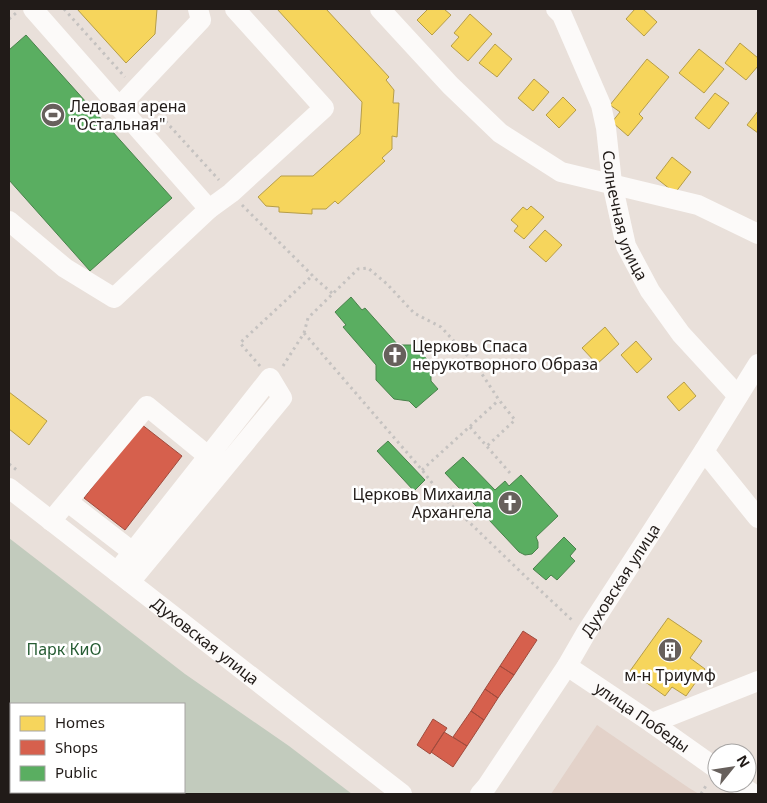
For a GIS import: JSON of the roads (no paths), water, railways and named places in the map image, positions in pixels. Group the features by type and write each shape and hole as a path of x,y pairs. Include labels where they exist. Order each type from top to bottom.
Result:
{"street":[{"path":"120,107 201,20 198,9"},
{"path":"9,221 65,268 114,298 209,209 231,193 324,108 235,9"},
{"path":"380,9 450,85 500,133 561,172 698,205 758,234"},
{"name":"Солнечная улица","path":"556,9 562,15 601,105 606,128 612,183 626,246 650,291 681,334 738,396"},
{"path":"41,12 120,107 209,209"},
{"name":"Духовская улица","path":"480,794 566,666 738,396 756,371"},
{"path":"123,577 282,398 270,378 208,456 139,558"},
{"path":"51,521 146,406 208,456"},
{"path":"704,451 758,518"},
{"name":"Духовская улица","path":"9,488 402,794"},
{"path":"68,502 139,558"},
{"name":"улица Победы","path":"566,666 707,762"},
{"path":"652,723 758,681"}],"place":[{"name":"Ледовая арена \"Остальная\"","path":"53,115"},
{"name":"Церковь Спаса нерукотворного Образа","path":"395,355"},
{"name":"Церковь Михаила Архангела","path":"510,503"},
{"name":"м-н Триумф","path":"670,650"}],"park label":[{"name":"Парк КиО","path":"64,649"}]}
